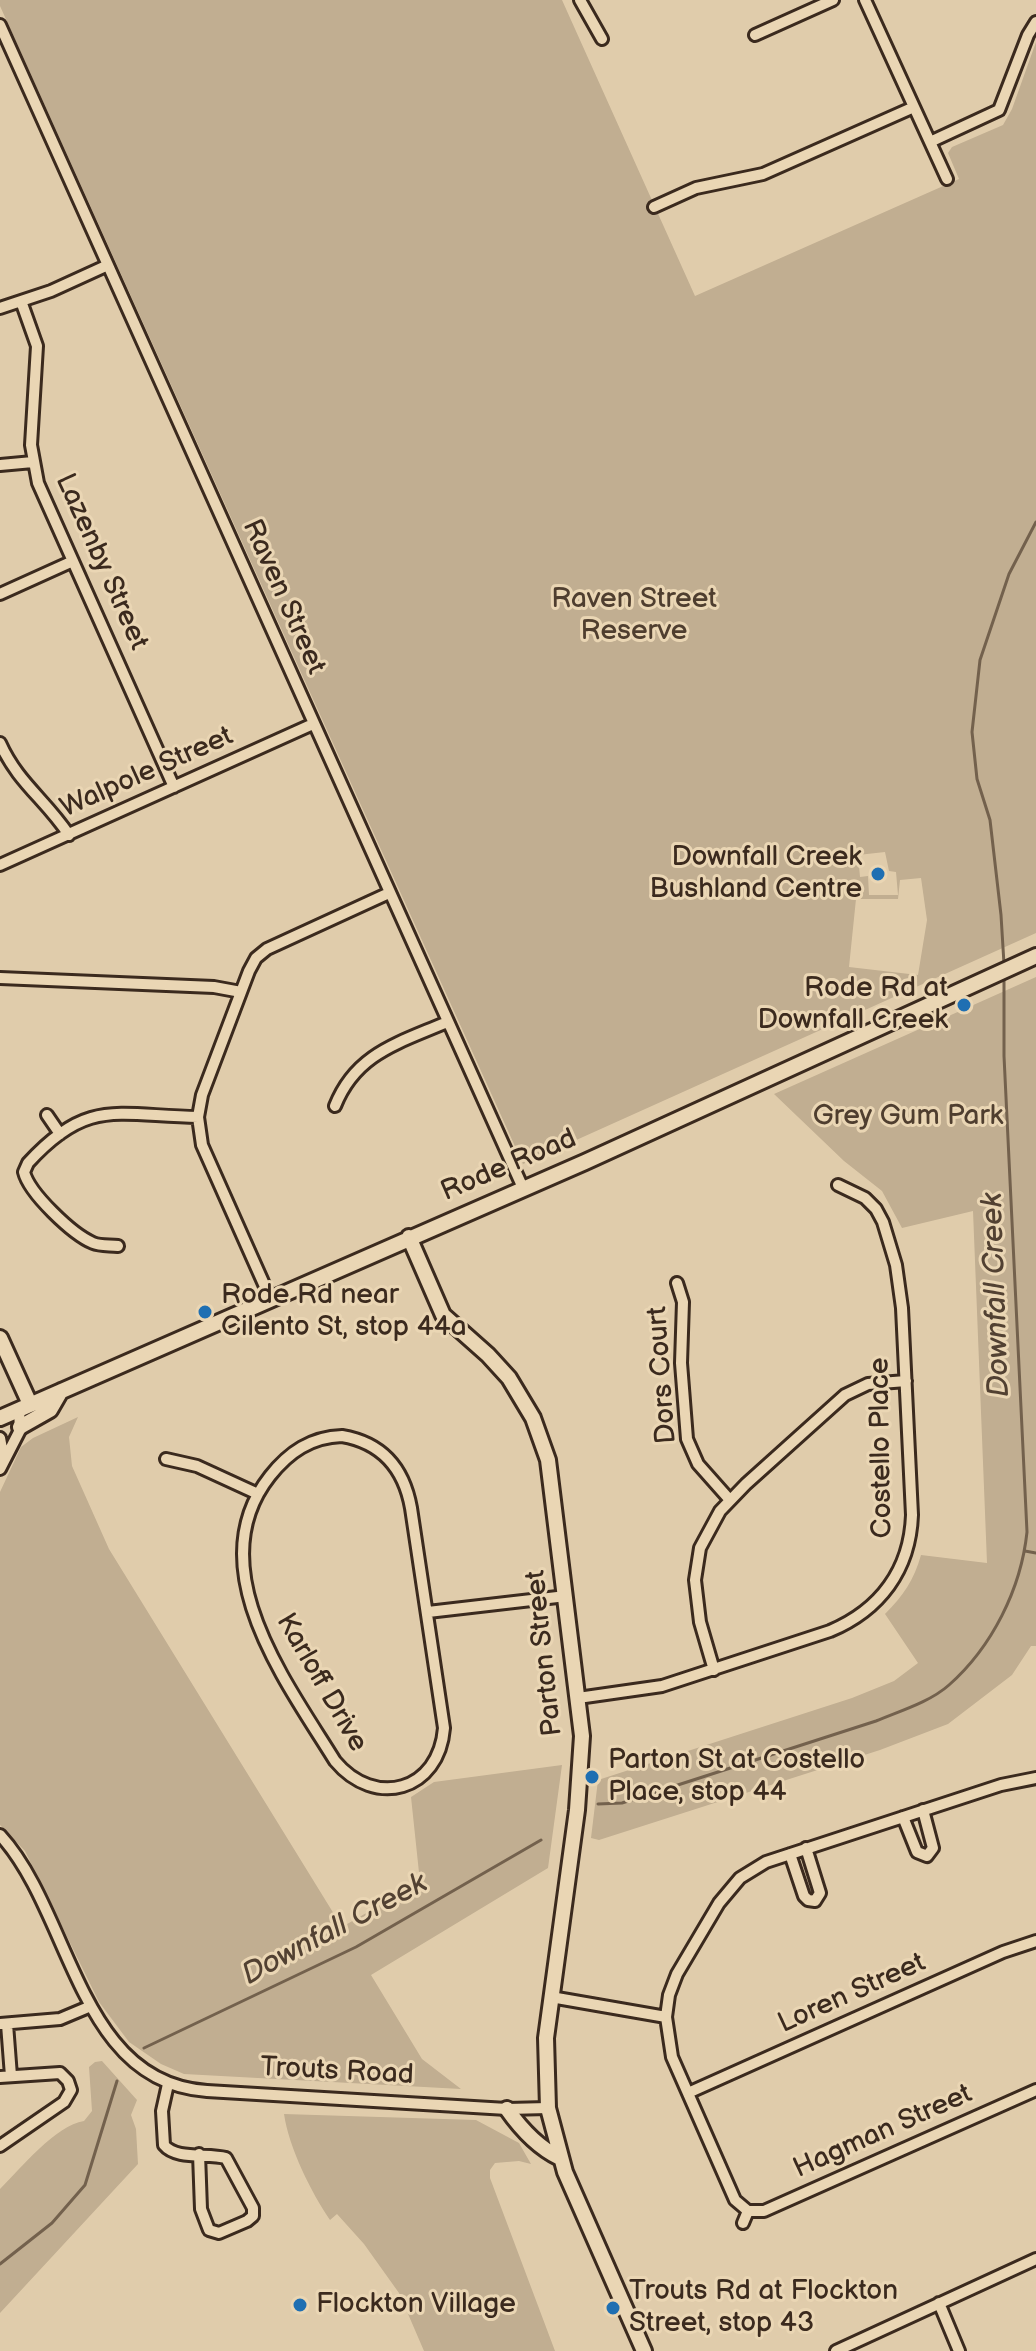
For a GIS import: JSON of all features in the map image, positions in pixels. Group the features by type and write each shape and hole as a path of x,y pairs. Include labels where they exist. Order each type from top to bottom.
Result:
{"street":[{"path":"580,0 602,39"},
{"path":"755,35 833,0"},
{"path":"865,0 947,179"},
{"path":"930,142 999,110 1036,22"},
{"name":"Raven Street","path":"0,25 523,1188"},
{"path":"654,207 696,188 763,174 914,107"},
{"path":"0,308 108,265"},
{"name":"Lazenby Street","path":"21,301 37,346 33,462 41,491 174,787"},
{"path":"0,465 33,462"},
{"path":"0,594 73,561"},
{"name":"Walpole Street","path":"0,865 313,724"},
{"path":"0,743 15,773 69,835"},
{"path":"271,1300 202,1145 198,1117 202,1095 252,965 267,949 389,893"},
{"name":"Rode Road","path":"0,1418 523,1188 1036,956"},
{"path":"0,978 214,987 241,992"},
{"path":"335,1106 350,1077 364,1062 447,1022"},
{"path":"118,1246 101,1245 83,1237 59,1218 27,1180 24,1172 28,1163 60,1134 79,1121 99,1114 198,1117"},
{"path":"47,1115 60,1134"},
{"name":"Costello Place","path":"578,1698 646,1690 846,1624 873,1606 891,1585 904,1561 911,1532 901,1286 883,1222 872,1204 838,1185"},
{"name":"Parton Street","path":"409,1237 443,1315 509,1378 539,1432 551,1475 582,1736 580,1779 545,2055 548,2108"},
{"name":"Dors Court","path":"677,1283 683,1302 682,1378 690,1448 698,1464 729,1499"},
{"path":"0,1338 24,1407 13,1448 2,1465"},
{"path":"714,1670 700,1622 695,1580 700,1548 729,1499 845,1395 868,1384 906,1381"},
{"path":"20,1427 50,1410 62,1391"},
{"name":"Karloff Drive","path":"342,1436 365,1442 383,1453 397,1468 406,1486 428,1612 443,1715 441,1749 431,1768 417,1780 390,1789 369,1786 351,1777 335,1761 275,1664 261,1635 248,1591 244,1554 247,1524 258,1494 277,1467 308,1442 342,1436"},
{"path":"0,1438 2,1465"},
{"path":"166,1459 197,1466 258,1494"},
{"path":"428,1612 566,1596"},
{"path":"743,2223 748,2211 735,2200 672,2057 666,2017 669,1995 677,1974 726,1893 750,1871 766,1862 1001,1785 1036,1778"},
{"path":"903,1817 917,1852 927,1856 933,1848 923,1810"},
{"name":"Trouts Road","path":"0,1835 29,1875 91,2006 125,2056 143,2071 168,2084 194,2091 507,2109 548,2108"},
{"path":"790,1854 804,1896 815,1901 820,1893 806,1848"},
{"name":"Loren Street","path":"688,2093 1003,1952 1036,1941"},
{"path":"551,1997 666,2017"},
{"path":"0,2146 64,2102 71,2090 60,2073 5,2076 4,2024 60,2019 91,2006"},
{"path":"168,2084 162,2111 164,2145 172,2152 199,2154 220,2156 227,2160 253,2208 254,2213 249,2220 219,2233 209,2230 201,2209 199,2154"},
{"name":"Hagman Street","path":"748,2211 764,2211 1036,2090"},
{"path":"548,2108 560,2158 644,2351"},
{"path":"507,2109 518,2125 546,2151 560,2158"},
{"path":"836,2351 1036,2259"},
{"path":"939,2303 959,2351"}],"green space":[{"name":"Raven Street Reserve","path":"0,0 562,0 695,296 959,179 948,153 952,147 1003,125 1012,109 1036,42 1036,933 523,1164 0,6","holes":["885,852 889,871 896,872 898,895 869,895 868,876 860,877 858,855","921,878 927,920 918,975 849,967 856,899 898,899 900,880"]},
{"name":"Grey Gum Park","path":"1036,977 1036,1646 1031,1646 1012,1675 948,1724 880,1750 599,1840 591,1838 598,1780 852,1698 894,1681 918,1663 885,1614 907,1587 921,1555 987,1563 973,1211 902,1228 882,1191 844,1161 774,1094"},
{"path":"78,1417 69,1437 72,1466 109,1549 342,1927 420,1882 411,1797 434,1782 562,1765 548,1868 371,1975 422,2059 461,2089 184,2074 161,2064 129,2042 99,2002 25,1851 0,1825 0,1492 21,1447"},
{"path":"102,2061 137,2100 131,2115 136,2129 138,2164 0,2313 0,2189 50,2139 73,2124 84,2121 92,2111 89,2067"},
{"path":"284,2114 476,2120 519,2143 531,2164 519,2161 495,2163 490,2170 490,2178 555,2351 424,2351 399,2293 364,2244 337,2214 330,2220 323,2209 296,2155"}],"waterway":[{"name":"Downfall Creek","path":"1004,964 990,820 977,779 972,732 980,660 1009,574 1036,522"},
{"name":"Downfall Creek","path":"598,1804 622,1803 876,1721 924,1701 949,1685 964,1670 1002,1616 1018,1575 1027,1532 1004,1056 1004,975"},
{"path":"1025,1551 1036,1553"},
{"name":"Downfall Creek","path":"144,2048 356,1947 541,1840"},
{"name":"Downfall Creek","path":"0,2264 52,2223 85,2185 117,2081"}],"place":[{"name":"Downfall Creek Bushland Centre","path":"878,874"},
{"name":"Rode Rd at Downfall Creek","path":"964,1005"},
{"name":"Rode Rd near Cilento St, stop 44a","path":"205,1312"},
{"name":"Parton St at Costello Place, stop 44","path":"592,1777"},
{"name":"Flockton Village","path":"300,2305"},
{"name":"Trouts Rd at Flockton Street, stop 43","path":"613,2308"}]}
